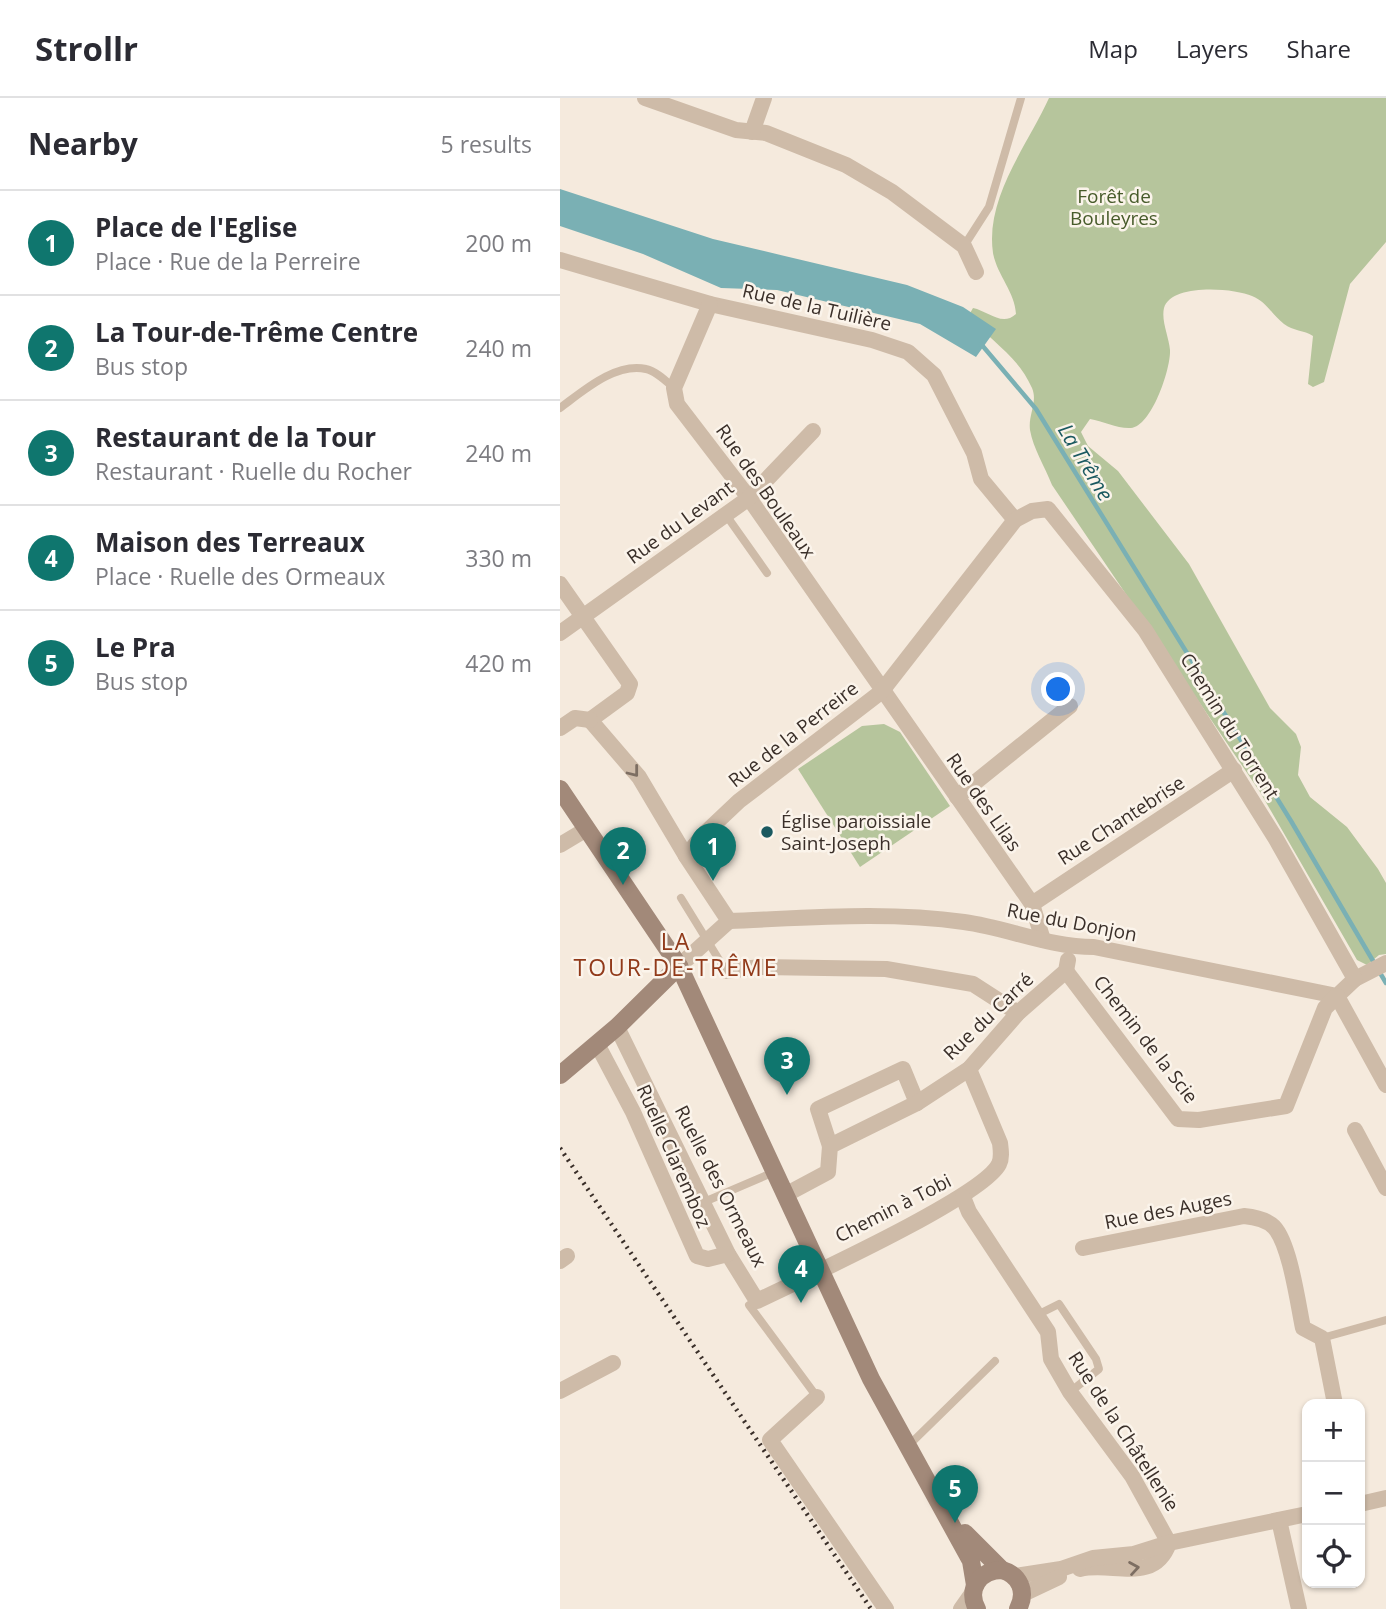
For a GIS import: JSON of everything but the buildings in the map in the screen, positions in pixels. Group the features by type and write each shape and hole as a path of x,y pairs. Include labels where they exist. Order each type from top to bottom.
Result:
{"main road":[{"path":"560,789 679,967 871,1379 971,1561 975,1595"},
{"path":"560,1076 617,1027 679,967"},
{"path":"949,1517 1008,1573 1021,1601"},
{"path":"975,1595 985,1573 1008,1573"}],"street":[{"path":"645,98 736,130 787,140 846,165 892,192 964,246 976,272"},
{"path":"752,132 764,98"},
{"name":"Rue de la Tuilière","path":"560,260 710,304 872,340 908,352 934,375 974,453 981,479 1015,520"},
{"path":"674,388 710,304"},
{"name":"Rue des Bouleaux","path":"674,388 677,404 749,498 881,692"},
{"name":"Rue du Levant","path":"560,633 749,498 813,431"},
{"name":"Chemin du Torrent","path":"1015,520 1032,511 1048,509 1145,630 1360,977"},
{"name":"Rue de la Perreire","path":"686,856 703,835 739,801 881,692 1015,520"},
{"path":"560,584 630,687 627,693 590,720"},
{"name":"Rue des Lilas","path":"881,692 1031,904 1043,940"},
{"path":"957,797 1070,706"},
{"path":"560,728 575,718 590,720 639,777 729,921 679,967"},
{"name":"Rue Chantebrise","path":"1031,904 1234,770"},
{"path":"560,845 585,830"},
{"name":"Rue du Donjon","path":"729,921 814,917 926,918 966,922 1071,947 1094,947 1337,996"},
{"path":"1066,971 1071,947"},
{"path":"1386,963 1360,977 1337,996 1386,1085"},
{"path":"726,971 760,967 886,970 973,984 1018,1013"},
{"name":"Chemin de la Scie","path":"1066,971 1178,1119 1199,1119 1286,1106 1325,1008 1337,996"},
{"name":"Rue du Carré","path":"830,1146 917,1103 969,1069 1018,1013 1066,971"},
{"name":"Ruelle des Ormeaux","path":"617,1027 728,1254 757,1301"},
{"name":"Ruelle Claremboz","path":"597,1044 633,1112 696,1256 708,1259 728,1254"},
{"path":"785,1195 828,1172 830,1146 818,1109 903,1069 917,1103"},
{"name":"Chemin à Tobi","path":"820,1270 963,1197 999,1166 1002,1156 1000,1143 969,1069"},
{"path":"1355,1130 1386,1188"},
{"name":"Rue de la Châtellenie","path":"963,1197 1048,1332 1051,1359 1070,1392 1132,1476 1169,1543"},
{"name":"Rue des Auges","path":"1083,1248 1244,1216 1260,1218 1275,1228 1283,1243 1303,1328 1322,1338"},
{"path":"757,1301 820,1270"},
{"path":"1322,1338 1334,1399"},
{"path":"560,1391 613,1363"},
{"path":"817,1397 770,1440 886,1609"},
{"path":"1365,1503 1386,1498"},
{"path":"1008,1573 1061,1569 1093,1558 1144,1552 1169,1543 1302,1515"},
{"path":"1279,1520 1299,1609"},
{"path":"1021,1601 1083,1568 1135,1570 1156,1563 1165,1554 1169,1543"},
{"path":"961,1609 975,1595"}],"lane":[{"path":"964,246 989,206 1021,98"},
{"path":"560,408 593,384 627,370 646,369 674,388"},
{"path":"726,515 766,573"},
{"path":"681,898 709,939 726,971"},
{"path":"704,1202 774,1172"},
{"path":"757,1301 749,1305 817,1397"},
{"path":"1037,1315 1059,1304 1096,1359 1099,1369 1070,1392"},
{"path":"1322,1338 1386,1320"},
{"path":"907,1447 995,1361"}],"green space":[{"name":"Forêt de Bouleyres","path":"1049,98 1386,98 1386,242 1350,284 1324,382 1313,387 1308,384 1313,336 1287,326 1252,296 1232,291 1190,291 1178,294 1169,300 1164,308 1169,358 1164,382 1146,418 1131,428 1090,419 1081,432 1088,446 1118,471 1189,564 1270,708 1296,734 1301,747 1298,775 1310,797 1347,827 1386,883 1386,954 1379,955 1367,965 1357,960 1260,792 1052,485 1036,451 1030,430 1034,398 1032,388 1019,366 969,315 973,308 1000,319 1011,318 1016,314 1013,298 993,253 995,212 1010,173"},
{"path":"884,724 900,732 950,806 860,867 798,769 862,726"}],"water":[{"path":"560,189 713,239 907,285 963,307 996,329 976,357 920,324 777,290 721,288 643,254 560,226"}],"waterway":[{"name":"La Trême","path":"981,344 1036,409 1291,821 1386,983"}],"railway":[{"path":"560,1148 871,1609"}],"place":[{"name":"Église paroissiale Saint-Joseph","path":"767,832"},
{"name":"Place de l'Eglise","path":"713,881"},
{"name":"La Tour-de-Trême Centre","path":"623,885"},
{"name":"Restaurant de la Tour","path":"787,1095"},
{"name":"Maison des Terreaux","path":"801,1303"},
{"name":"Le Pra","path":"955,1523"}],"district":[{"name":"LA TOUR-DE-TRÊME","path":"676,954"}]}
